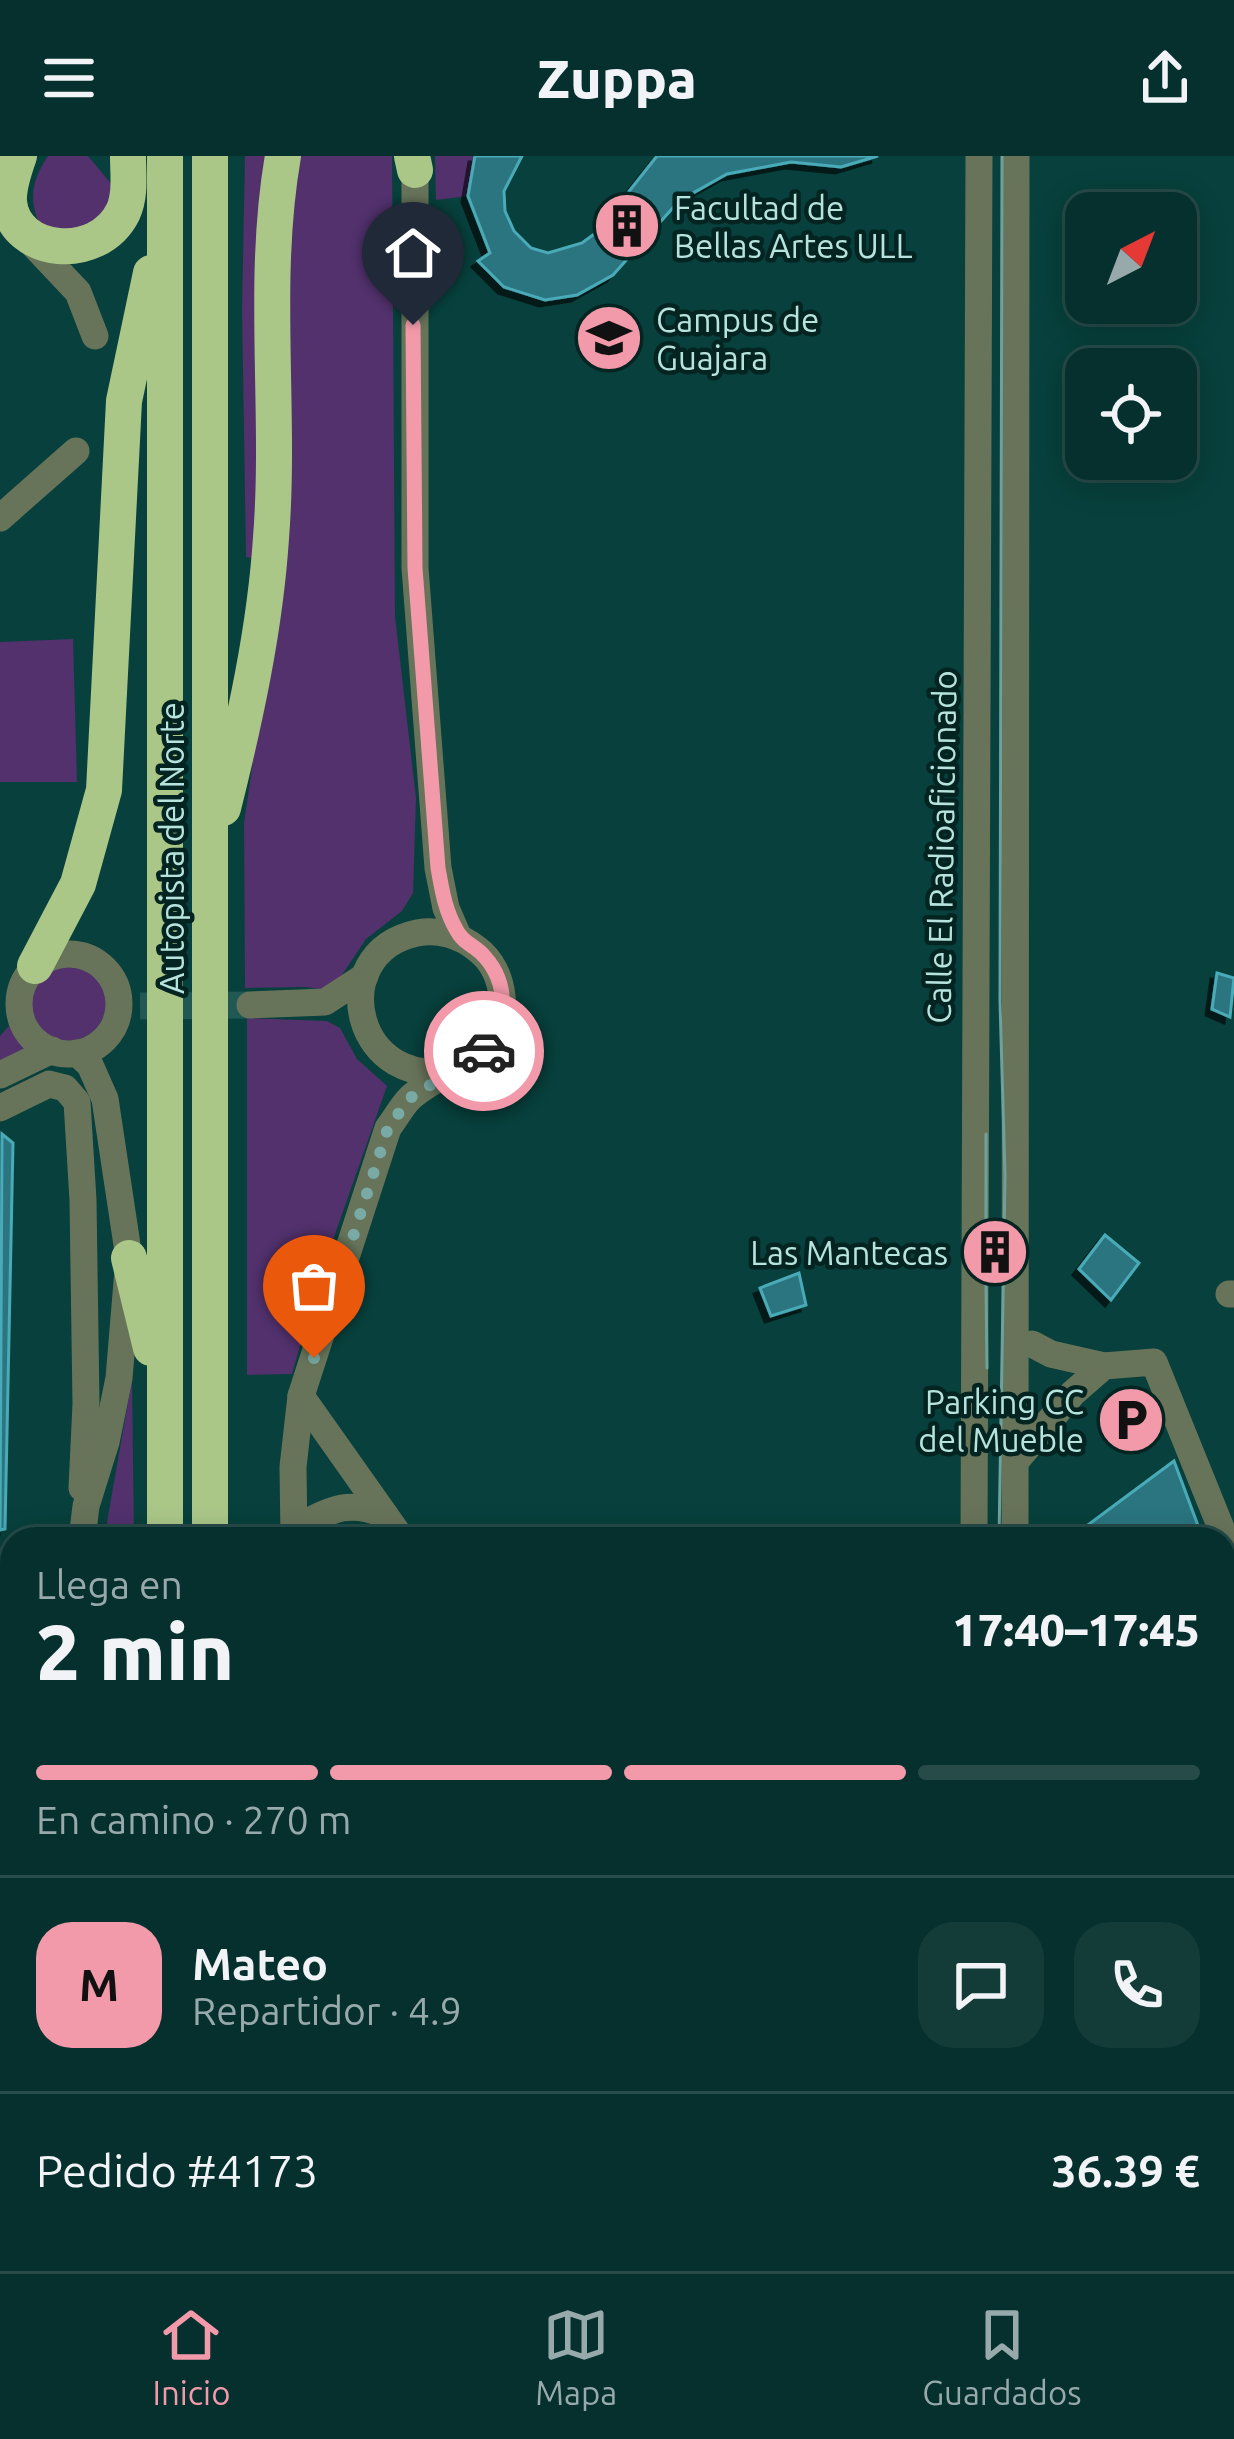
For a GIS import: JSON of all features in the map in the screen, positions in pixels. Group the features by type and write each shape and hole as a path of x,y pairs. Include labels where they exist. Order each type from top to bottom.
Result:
{"highway":[{"path":"20,156 9,204 17,224 53,246 95,244 113,227 124,209 128,156"},
{"name":"Autopista del Norte","path":"165,156 165,1527"},
{"name":"Autopista del Norte","path":"210,156 210,1527"},
{"path":"210,864 241,735 272,538 273,213 283,156"},
{"path":"35,966 73,897 104,790 124,401 165,217"},
{"path":"129,1258 165,1403"},
{"path":"210,1434 232,1527"}],"street":[{"name":"Calle El Radioaficionado","path":"974,1527 979,156"},
{"path":"1015,1527 1016,156"},
{"path":"414,161 415,568 438,868 446,908 459,938"},
{"path":"17,224 78,292 95,336"},
{"path":"0,518 76,451"},
{"path":"406,936 426,907 438,868"},
{"path":"294,1527 293,1467 301,1396 388,1128 410,1098 461,1068 490,1044 503,1007 502,990 488,960 459,938 432,932 406,936 380,952 365,976 360,1002 363,1024 376,1048 402,1068 440,1074 461,1068"},
{"path":"0,1075 64,1052 102,1041 129,1004 108,973 81,955 65,954 35,966 9,1011 27,1031 64,1052 90,1065 105,1099 129,1258 119,1378 83,1527"},
{"path":"250,1005 325,1002 365,976"},
{"path":"325,1002 363,1024"},
{"path":"0,1108 49,1084 64,1088 77,1102 86,1404 81,1480 86,1506"},
{"path":"1032,1344 1052,1354 1104,1366 1154,1362 1221,1527"},
{"path":"1015,1462 1073,1394 1104,1366"},
{"path":"301,1396 394,1527"},
{"path":"327,1525 344,1456"},
{"path":"327,1525 359,1504 385,1515"}],"shaded area":[{"path":"48,156 88,156 113,186 113,199 83,234 40,225 34,190"},
{"path":"245,156 272,156 258,559 246,557"},
{"path":"296,156 392,156 395,616 416,798 413,893 402,911 366,939 338,981 326,990 245,988 244,823 278,590 286,266"},
{"path":"435,156 475,156 468,196 436,200"},
{"path":"73,639 77,782 0,782 0,642"},
{"path":"68,965 95,976 106,1003 95,1030 68,1041 41,1030 30,1003 41,976"},
{"path":"247,1018 327,1021 340,1028 357,1059 387,1086 320,1277 292,1374 247,1375"},
{"path":"9,1026 29,1050 0,1066 0,1036"},
{"path":"132,1380 134,1527 108,1527"}],"building":[{"name":"Facultad de Bellas Artes ULL","path":"475,156 522,156 504,191 505,211 514,231 531,248 548,253 582,243 597,232 657,156 878,156 841,167 791,162 727,174 679,201 613,275 577,295 545,300 504,287 478,261 490,253 468,196"},
{"path":"1217,973 1234,978 1230,1017 1212,1009"},
{"path":"2,1134 13,1143 5,1527 0,1527"},
{"name":"Las Mantecas","path":"990,1232 1000,1233 1000,1271 990,1271"},
{"path":"1105,1235 1139,1263 1111,1300 1079,1269"},
{"path":"799,1273 806,1305 771,1316 760,1288"},
{"path":"1174,1461 1199,1527 1085,1527"}],"tunnel":[{"path":"140,1006 250,1005"}],"tram line":[{"path":"999,1527 1005,1176 1000,1002 1002,156"},
{"path":"986,1134 986,1236"},
{"path":"986,1284 987,1368"}],"way so far":[{"path":"314,1358 388,1128 410,1098 484,1051"}],"place":[{"name":"Facultad de Bellas Artes ULL","path":"627,226"},
{"name":"Campus de Guajara","path":"609,338"},
{"name":"Las Mantecas","path":"995,1252"},
{"name":"Parking CC del Mueble","path":"1131,1420"}],"route":[{"path":"413,325 415,568 438,868 446,908 459,938 488,960 502,990 499,1026 484,1051"}]}
